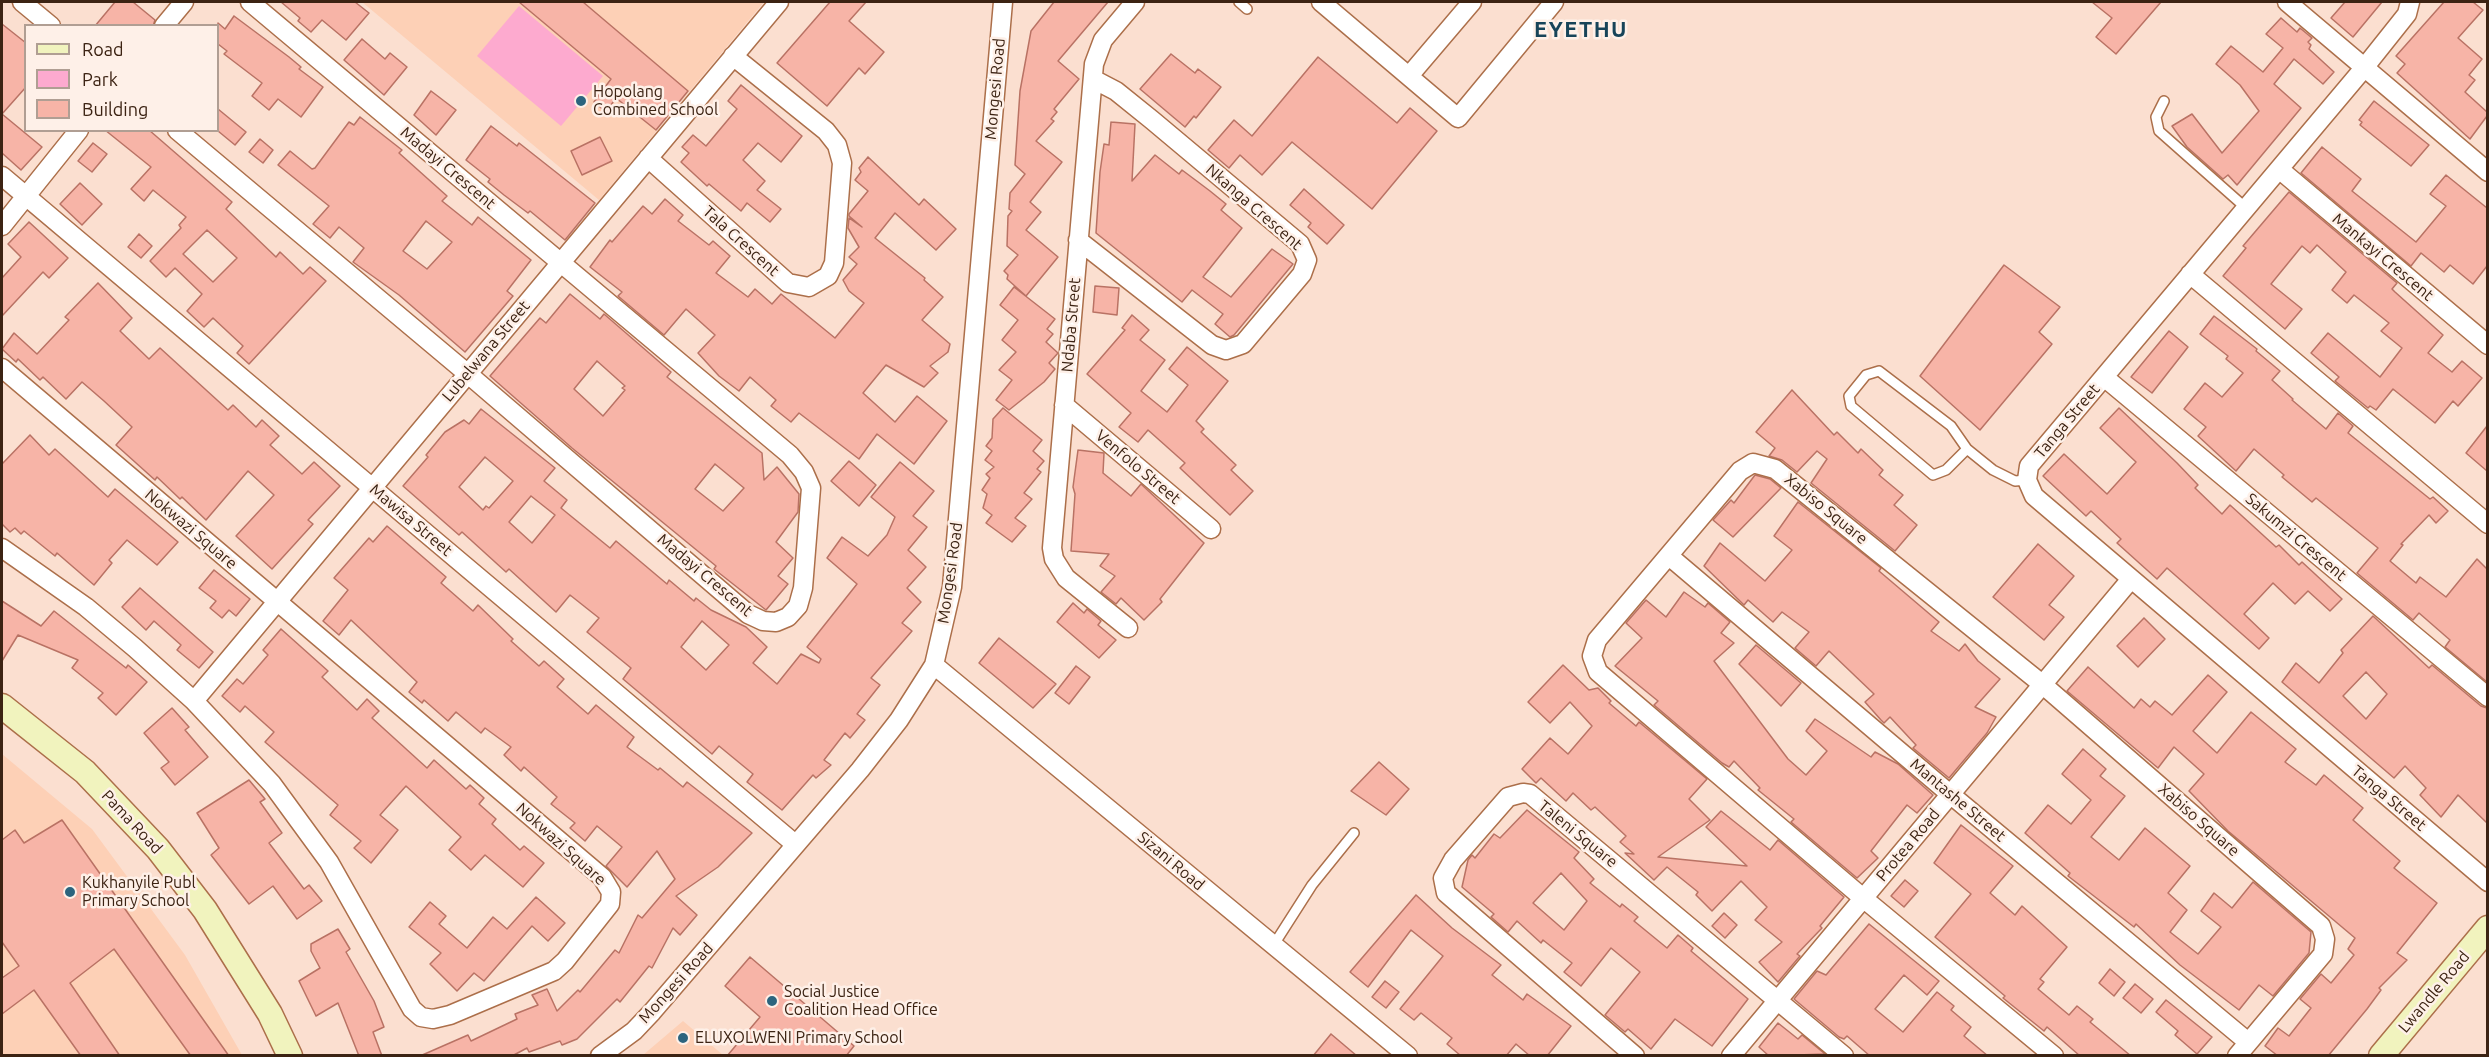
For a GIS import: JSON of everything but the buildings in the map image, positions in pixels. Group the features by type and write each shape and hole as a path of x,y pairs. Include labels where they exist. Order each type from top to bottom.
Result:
{"street":[{"path":"22,2 49,24"},
{"path":"167,24 184,2"},
{"name":"Madayi Crescent","path":"179,132 468,374 748,614 763,621 776,622 788,617 798,606 803,588 811,488 804,472 790,455 250,2"},
{"name":"Lubelwana Street","path":"194,701 779,2"},
{"name":"Mongesi Road","path":"600,1056 634,1031 652,1012 867,761 899,720 934,665 952,587 1003,2"},
{"name":"Ndaba Street","path":"1128,628 1066,578 1054,560 1052,549 1078,240 1097,51 1102,40 1135,2"},
{"path":"1321,2 1458,118 1554,2"},
{"path":"1409,76 1472,2"},
{"path":"2287,2 2487,172"},
{"name":"Tanga Street","path":"2409,2 2407,14 2364,68 2029,466 2027,480 2034,496 2487,882"},
{"name":"Tala Crescent","path":"648,158 788,283 808,287 828,276 834,263 842,163 837,145 826,131 733,56"},
{"name":"Nkanga Crescent","path":"1078,240 1212,345 1226,350 1243,344 1302,274 1307,260 1300,244 1152,120 1116,92 1093,79"},
{"path":"2,226 77,132"},
{"name":"Mankayi Crescent","path":"2279,169 2487,345"},
{"name":"Mawisa Street","path":"2,176 795,844"},
{"path":"2190,274 2487,524"},
{"name":"Nokwazi Square","path":"2,368 607,882 611,892 610,904 565,961 541,978 450,1015 433,1019 421,1017 412,1009 329,862 272,784 194,701 86,607 2,548"},
{"name":"Sakumzi Crescent","path":"2104,377 2487,697"},
{"name":"Venfolo Street","path":"1064,405 1211,528"},
{"name":"Xabiso Square","path":"2054,1056 1863,898 1598,672 1592,656 1597,640 1740,471 1753,463 1775,469 2042,684 2323,929 2326,946 2323,954 2242,1049"},
{"name":"Mantashe Street","path":"1669,556 1950,794 2242,1049"},
{"name":"Protea Road","path":"1731,1056 2131,579"},
{"name":"Sizani Road","path":"934,665 1408,1056"},
{"name":"Pama Road","path":"2,706 85,772 158,849 205,910 270,1014 290,1056"},
{"name":"Taleni Square","path":"1635,1056 1446,893 1443,878 1453,860 1508,797 1522,793 1530,794 1779,999 1844,1056"},
{"name":"Lwandle Road","path":"2381,1056 2487,928"}],"lane":[{"path":"1239,2 1247,9"},
{"path":"2164,101 2156,117 2159,131 2246,208"},
{"path":"1966,449 1946,470 1933,475 1851,406 1849,396 1866,375 1879,371 1951,426 1966,449 2005,478 2015,482 2027,480"},
{"path":"1273,946 1312,885 1354,833"}],"shaded area":[{"name":"Hopolang Combined School","path":"362,2 764,2 599,200"},
{"name":"Kukhanyile Publ Primary School","path":"2,754 92,829 185,955 242,1055 2,1055"},
{"name":"ELUXOLWENI Primary School","path":"683,1021 723,1055 643,1055"}],"green space":[{"path":"519,6 603,76 561,126 477,56"}],"place":[{"name":"Hopolang Combined School","path":"581,101"},
{"name":"Kukhanyile Publ Primary School","path":"70,892"},
{"name":"Social Justice Coalition Head Office","path":"772,1001"},
{"name":"ELUXOLWENI Primary School","path":"683,1038"}],"district":[{"name":"EYETHU","path":"1581,30"}]}
